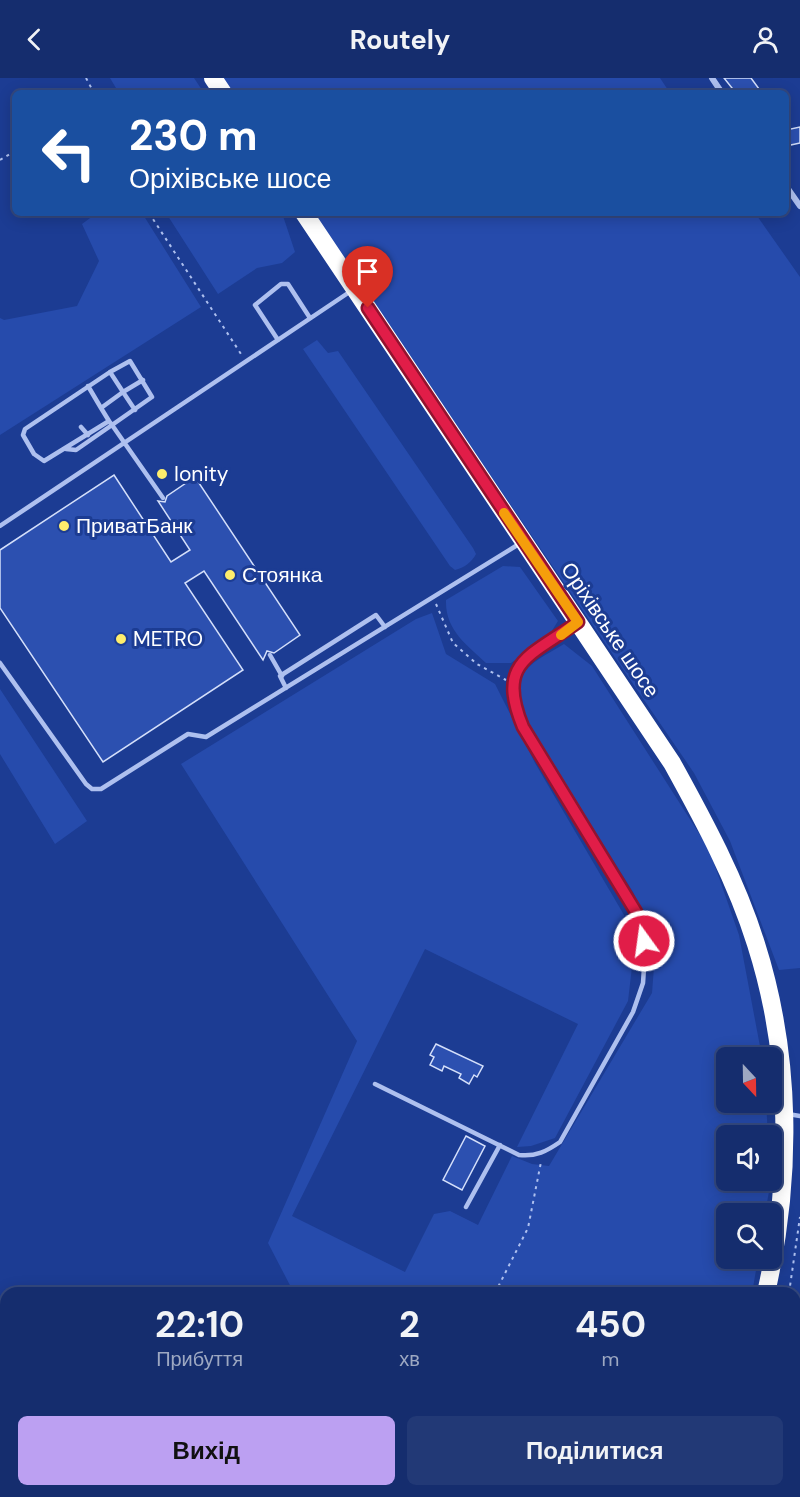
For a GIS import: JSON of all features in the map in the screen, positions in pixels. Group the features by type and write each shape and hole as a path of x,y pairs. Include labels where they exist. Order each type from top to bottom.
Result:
{"highway":[{"name":"Оріхівське шосе","path":"306,216 672,763 704,819 740,898 768,987 792,1115 777,1247 767,1287"}],"street":[{"path":"789,190 800,206"}],"lane":[{"path":"278,340 255,305 281,284 288,284 310,318"},
{"path":"0,526 355,288"},
{"path":"66,450 76,450 152,397 130,361 88,386 25,429 25,440 38,458 44,460 52,458 88,435 111,425"},
{"path":"110,372 135,410"},
{"path":"102,408 143,380"},
{"path":"88,386 111,425 163,498"},
{"path":"81,427 88,435"},
{"path":"0,663 92,789 101,789 188,734 206,737 524,542"},
{"path":"282,676 376,615 385,627"},
{"path":"375,1084 519,1155 530,1156 541,1153 560,1142 633,1012 643,982 645,953 636,912 523,727 514,705 512,683 516,669 578,622"},
{"path":"270,655 286,688"},
{"path":"466,1207 500,1145"}],"path":[{"path":"151,216 246,362"},
{"path":"433,597 453,643 477,664 512,683"},
{"path":"498,1287 528,1228 540,1176 541,1153"},
{"path":"790,1287 800,1217"}],"shaded area":[{"path":"110,78 194,78 202,90 117,90"},
{"path":"219,78 660,78 668,90 228,90"},
{"path":"93,216 144,216 201,307 0,435 0,318 4,320 77,306 99,261 82,224"},
{"path":"168,216 283,216 295,252 282,263 257,268 218,294"},
{"path":"313,216 757,216 800,277 800,968 779,970 730,841 694,773"},
{"path":"317,340 328,353 338,351 473,548 476,554 465,566 455,570 450,566 303,349"},
{"path":"503,566 520,567 558,621 548,637 511,663 486,663 458,636 449,620 446,600"},
{"path":"432,613 446,654 495,684 535,763 631,927 633,958 628,1001 555,1138 531,1146 517,1147 578,1024 425,949 292,1216 405,1272 434,1214 450,1211 478,1225 512,1156 532,1164 549,1166 652,993 656,941 633,892 523,716 520,688 522,678 532,664 540,658 564,644 592,666 709,849 739,935 760,1047 716,1047 716,1113 767,1113 767,1125 716,1125 716,1191 769,1191 767,1203 716,1203 716,1269 756,1269 753,1287 291,1287 268,1243 357,1041 181,764 416,619"},
{"path":"0,689 87,821 55,844 0,754"}],"building":[{"path":"724,78 751,78 760,90 734,90"},
{"path":"800,127 800,143 789,145 789,129"},
{"name":"METRO","path":"114,475 171,562 190,550 158,501 165,502 167,496 195,477 300,635 274,653 267,651 263,660 204,571 185,583 243,670 103,762 0,608 0,550"},
{"path":"436,1044 483,1066 477,1077 474,1075 469,1084 459,1078 461,1074 444,1066 442,1071 430,1065 434,1057 430,1055"},
{"path":"466,1136 485,1146 462,1190 443,1180"}],"slow traffic":[{"path":"504,513 578,622 561,635"}],"place":[{"name":"Ionity","path":"162,474"},
{"name":"ПриватБанк","path":"64,526"},
{"name":"Стоянка","path":"230,575"},
{"name":"METRO","path":"121,639"}],"route":[{"path":"368,308 578,622 516,669 512,683 514,705 523,727 547,769 636,912 644,941"}]}
